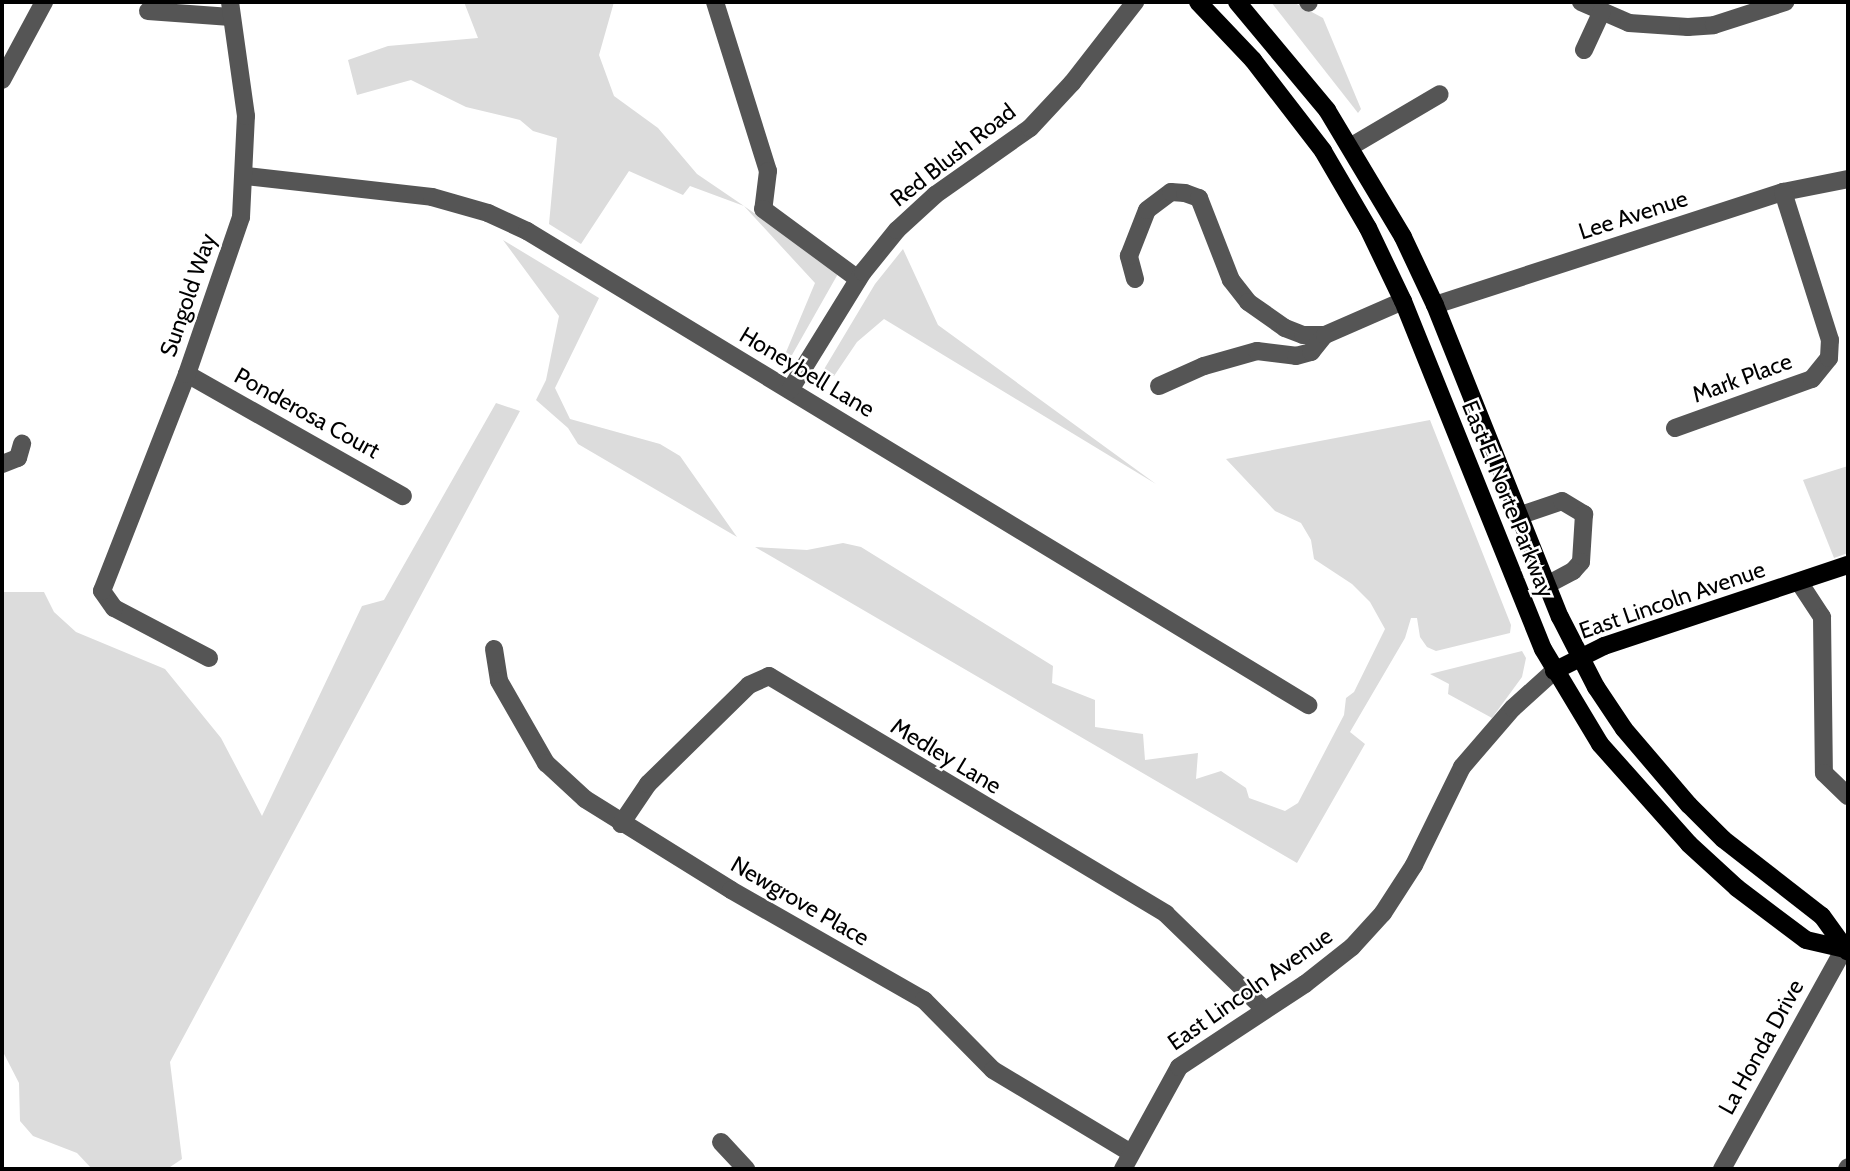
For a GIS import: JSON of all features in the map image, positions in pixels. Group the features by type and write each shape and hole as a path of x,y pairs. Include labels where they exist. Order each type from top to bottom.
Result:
{"main road":[{"name":"East El Norte Parkway","path":"1198,2 1253,60 1323,151 1368,228 1403,301 1501,554 1554,671 1600,744 1689,844 1806,940 1846,951"},
{"name":"East El Norte Parkway","path":"1237,2 1285,56 1350,147 1403,237 1435,305 1547,585 1581,657 1624,729 1689,805 1723,839 1822,916 1846,951"},
{"name":"East Lincoln Avenue","path":"1554,671 1604,646 1848,565"}],"street":[{"path":"2,80 44,2"},
{"path":"715,2 768,171 763,209 858,279"},
{"name":"Red Blush Road","path":"790,390 858,279 897,230 935,195 1030,128 1072,83 1135,2"},
{"path":"1581,2 1629,23 1688,27 1714,24 1786,2"},
{"path":"148,11 231,9"},
{"name":"Sungold Way","path":"209,658 114,608 102,591 187,374 230,253 246,177 246,116 231,9"},
{"path":"1584,50 1602,11"},
{"path":"1350,147 1440,94"},
{"name":"Honeybell Lane","path":"246,177 432,197 488,213 527,231 1308,705"},
{"name":"Lee Avenue","path":"1435,305 1783,192 1848,179"},
{"path":"1135,279 1129,256 1147,210 1171,192 1185,193 1199,198 1230,280 1248,302 1285,328 1303,335 1325,335 1403,301"},
{"name":"Mark Place","path":"1675,428 1812,379 1823,369 1830,340 1783,192"},
{"path":"1158,386 1204,366 1257,351 1296,356 1311,352 1325,335"},
{"name":"Ponderosa Court","path":"187,374 403,496"},
{"path":"2,464 18,458 22,444"},
{"path":"1518,516 1562,501 1584,514 1581,562 1573,571 1547,585"},
{"path":"1799,582 1822,617 1824,773 1848,796"},
{"name":"Newgrove Place","path":"495,649 499,681 546,763 621,824 924,1000 993,1070 1127,1161"},
{"name":"East Lincoln Avenue","path":"1127,1161 1179,1067 1352,947 1383,913 1414,866 1462,767 1513,708 1554,671"},
{"name":"Medley Lane","path":"621,824 648,784 749,685 769,676 1166,914 1264,1009"},
{"name":"La Honda Drive","path":"1722,1169 1846,951"},
{"path":"721,1142 746,1169"}],"shaded area":[{"path":"464,2 614,2 599,55 614,96 658,128 697,174 744,206 690,186 683,195 629,171 581,244 549,224 557,138 533,131 520,120 466,107 411,80 357,95 348,60 388,46 478,38"},
{"path":"1271,2 1293,2 1323,18 1361,109 1358,113"},
{"path":"744,206 839,272 792,355 784,357 815,283"},
{"path":"503,240 599,298 555,388 570,419 660,444 680,456 737,537 578,444 568,428 536,400 546,380 559,316"},
{"path":"903,249 938,325 1156,484 884,319 857,342 834,376 823,371 875,284"},
{"path":"496,403 520,411 170,1062 182,1159 167,1169 92,1169 77,1153 33,1136 20,1121 19,1083 2,1050 2,592 44,592 54,612 76,632 165,669 221,738 262,816 362,606 384,600"},
{"path":"1430,420 1511,625 1510,633 1436,651 1427,647 1420,637 1417,618 1411,618 1405,638 1350,732 1365,744 1297,863 755,547 807,550 843,543 861,547 1053,666 1052,683 1095,700 1095,727 1143,734 1145,760 1198,753 1196,779 1221,771 1246,788 1249,798 1285,811 1298,803 1344,715 1346,698 1354,692 1385,629 1370,602 1352,584 1314,559 1311,540 1301,523 1275,511 1226,459"},
{"path":"1848,466 1848,553 1834,558 1803,480"},
{"path":"1522,651 1526,658 1522,677 1492,718 1448,694 1449,684 1430,674"}]}
